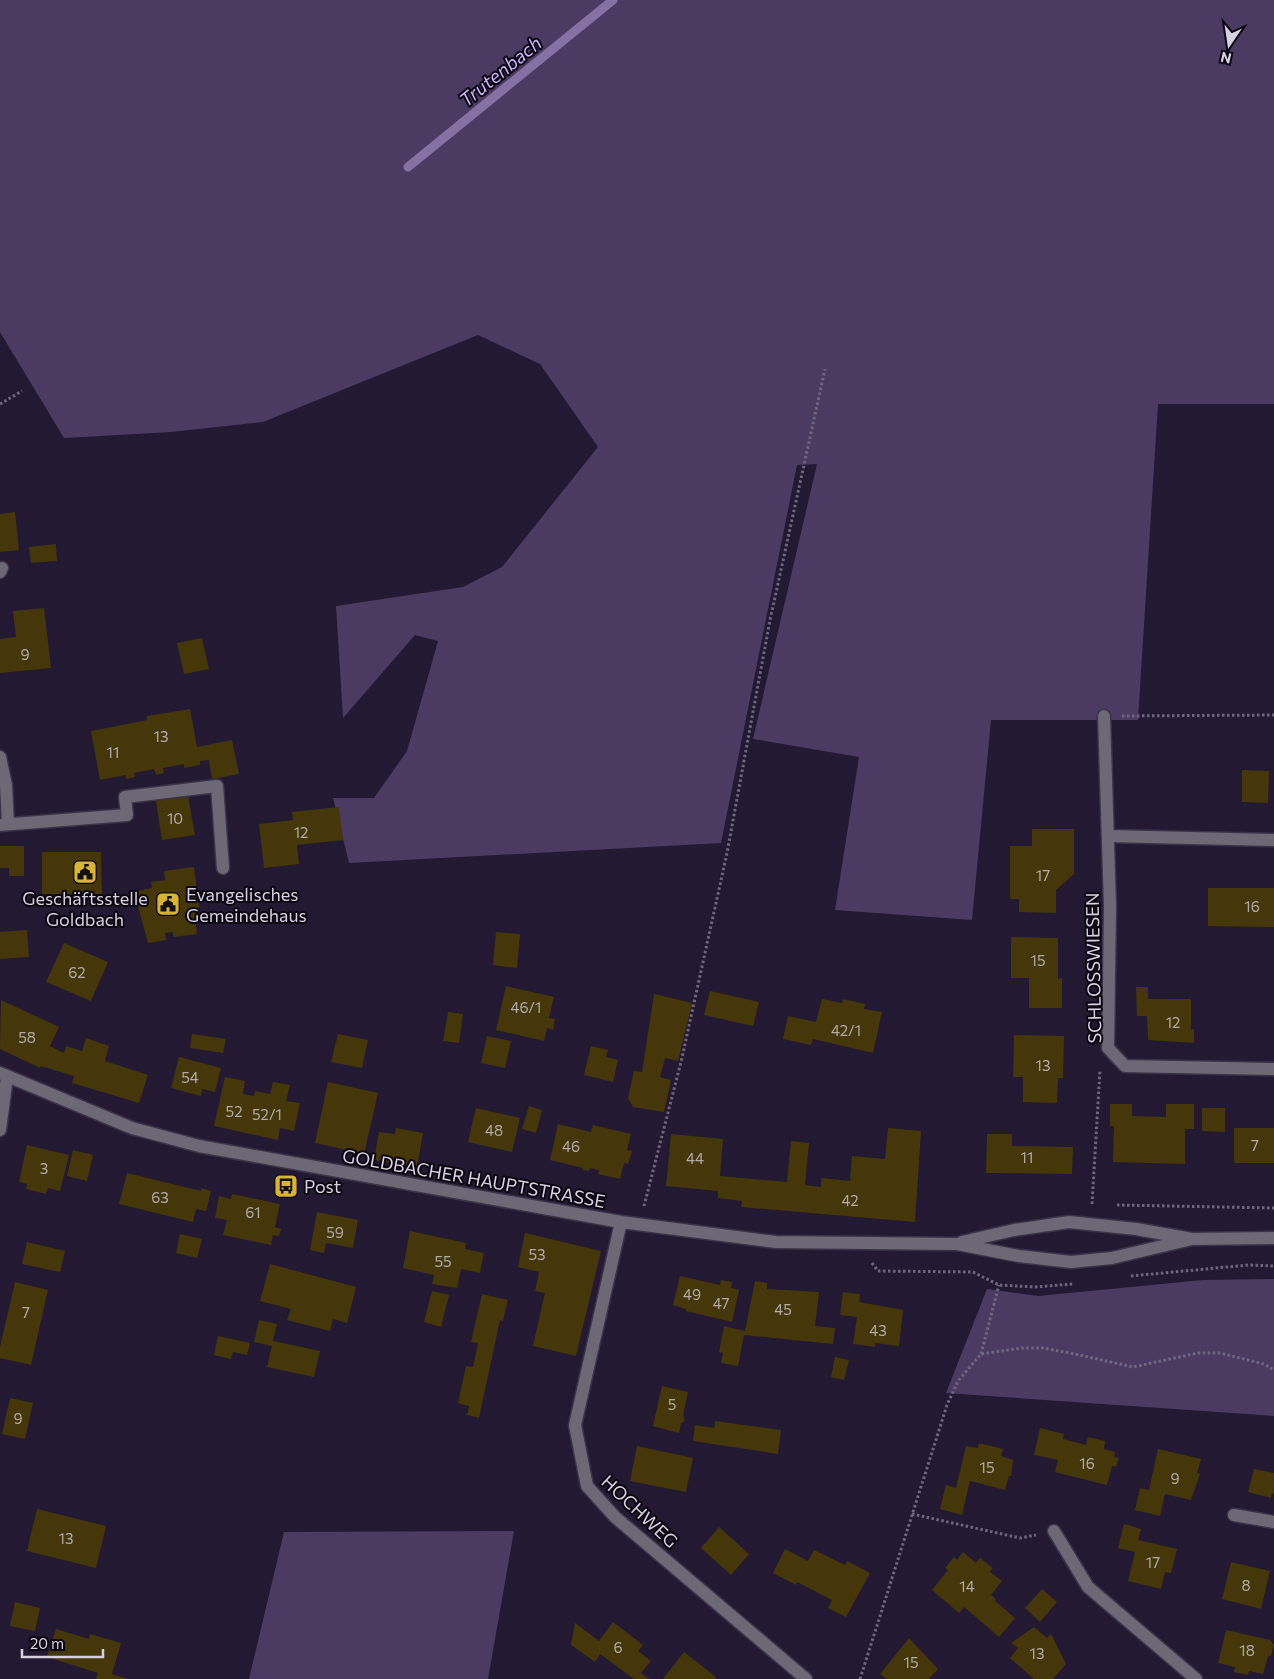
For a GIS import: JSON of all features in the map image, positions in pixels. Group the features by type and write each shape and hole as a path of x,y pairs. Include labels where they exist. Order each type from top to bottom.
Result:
{"street":[{"name":"SCHLOSSWIESEN","path":"1104,716 1110,906 1108,1047 1125,1066 1274,1069"},
{"path":"0,756 6,785 4,825 127,815 125,797 217,786 223,868"},
{"path":"1108,836 1274,840"},
{"name":"GOLDBACHER HAUPTSTRASSE","path":"4,1075 132,1128 199,1146 639,1225 776,1242 957,1244 1019,1256 1072,1262 1112,1258 1192,1239"},
{"path":"0,1130 4,1075"},
{"name":"HOCHWEG","path":"621,1222 575,1425 587,1486 615,1517 806,1679"},
{"name":"GOLDBACHER HAUPTSTRASSE","path":"957,1244 1014,1230 1069,1222 1136,1229 1192,1239 1274,1238"},
{"path":"1234,1515 1274,1522"},
{"path":"1054,1531 1088,1587 1196,1679"}],"path":[{"path":"639,1225 681,1062 727,853 768,630 825,368"},
{"path":"0,404 22,391"},
{"path":"1104,716 1274,716"},
{"path":"1092,1204 1101,1060 1108,1047"},
{"path":"860,1679 947,1405 958,1381 981,1354 999,1284"},
{"path":"981,1354 1022,1348 1043,1348 1133,1367 1198,1353 1220,1353 1264,1364 1274,1370"},
{"path":"912,1514 1020,1538 1054,1531"}],"shaded area":[{"path":"0,0 1274,0 1274,404 1158,404 1138,720 991,720 972,920 835,910 859,757 753,739 817,464 797,465 721,843 349,863 333,798 374,798 407,751 438,641 415,635 343,718 336,606 463,587 502,567 598,447 540,364 478,335 263,422 171,432 64,438 0,332"},
{"path":"1274,1279 1274,1416 946,1393 987,1289 1038,1296 1203,1280"},
{"path":"514,1531 488,1679 249,1679 284,1532"}],"building":[{"path":"15,512 19,550 0,552 0,514"},
{"path":"56,544 57,561 31,563 29,547"},
{"path":"44,608 51,668 0,673 0,639 16,637 13,611"},
{"path":"202,638 209,669 184,674 177,643"},
{"path":"190,709 197,747 232,740 239,774 212,779 209,760 200,761 200,765 184,768 184,764 163,768 164,773 156,775 154,769 134,773 135,777 126,779 126,775 100,780 91,731 147,720 147,716"},
{"path":"1242,770 1269,771 1268,803 1242,802"},
{"path":"188,796 195,835 162,840 156,801"},
{"path":"339,807 343,840 297,845 299,864 264,868 259,824 293,820 292,812"},
{"path":"1032,829 1074,829 1074,874 1056,890 1056,913 1019,912 1019,899 1010,899 1010,846 1032,846"},
{"path":"0,846 24,846 24,876 9,876 9,868 0,868"},
{"path":"42,852 101,852 102,894 42,894"},
{"name":"Evangelisches Gemeindehaus","path":"194,867 200,915 195,916 197,934 173,937 173,932 165,933 166,940 148,943 134,892 152,888 151,882 165,880 164,871"},
{"path":"1208,888 1274,888 1274,927 1208,926"},
{"path":"27,930 29,957 0,959 0,932"},
{"path":"496,932 520,934 517,968 493,965"},
{"path":"1011,937 1058,938 1058,979 1062,978 1062,1008 1029,1008 1029,978 1011,978"},
{"path":"64,943 108,962 91,1001 46,982"},
{"path":"506,986 554,997 549,1018 555,1019 553,1030 547,1028 544,1041 496,1030"},
{"path":"1136,987 1148,987 1148,999 1191,999 1191,1030 1194,1029 1194,1043 1148,1040 1147,1016 1137,1016"},
{"path":"710,991 759,1002 753,1026 704,1015"},
{"path":"654,994 692,1003 678,1061 665,1058 660,1077 671,1080 664,1112 633,1107 628,1098 634,1071 642,1072"},
{"path":"822,999 842,1003 843,999 865,1004 864,1009 882,1012 873,1053 813,1039 811,1045 783,1039 788,1016 816,1022"},
{"path":"1,1000 59,1027 50,1046 64,1053 66,1046 82,1051 86,1038 109,1046 105,1061 148,1075 139,1103 72,1083 74,1076 41,1066 40,1068 0,1049"},
{"path":"448,1012 463,1014 459,1043 443,1041"},
{"path":"192,1034 226,1039 223,1053 190,1048"},
{"path":"338,1034 368,1040 362,1068 331,1062"},
{"path":"1014,1035 1064,1036 1063,1078 1058,1078 1057,1103 1023,1102 1023,1077 1013,1077"},
{"path":"487,1036 511,1041 505,1068 481,1063"},
{"path":"591,1046 608,1050 606,1057 618,1060 613,1082 584,1075"},
{"path":"179,1057 221,1068 215,1092 202,1089 201,1096 171,1088"},
{"path":"225,1077 245,1081 243,1094 254,1096 255,1091 270,1094 273,1082 290,1085 286,1101 300,1103 294,1131 280,1128 278,1140 214,1126"},
{"path":"328,1082 378,1093 364,1154 315,1143"},
{"path":"1110,1104 1132,1104 1132,1116 1166,1117 1166,1104 1194,1104 1194,1129 1185,1129 1185,1164 1113,1162 1114,1126 1110,1126"},
{"path":"529,1106 542,1110 536,1133 522,1129"},
{"path":"476,1108 520,1118 512,1152 468,1142"},
{"path":"1202,1108 1225,1108 1225,1132 1202,1131"},
{"path":"558,1124 591,1132 593,1125 631,1134 627,1150 632,1151 628,1164 624,1163 620,1179 598,1174 599,1170 590,1168 589,1171 582,1170 583,1168 550,1160"},
{"path":"396,1128 423,1133 417,1168 374,1160 379,1132 395,1134"},
{"path":"888,1128 921,1131 915,1222 741,1207 742,1201 718,1198 718,1191 666,1186 671,1134 723,1139 720,1176 787,1182 791,1141 809,1143 805,1185 821,1187 821,1178 850,1181 852,1156 885,1159"},
{"path":"1234,1128 1274,1128 1274,1163 1234,1163"},
{"path":"987,1134 1012,1134 1012,1146 1073,1147 1072,1174 986,1173"},
{"path":"27,1145 69,1155 60,1191 48,1188 46,1194 26,1189 27,1184 19,1182"},
{"path":"73,1150 93,1155 87,1181 67,1176"},
{"path":"127,1173 201,1191 201,1188 211,1191 206,1211 196,1209 193,1222 119,1204"},
{"path":"232,1194 280,1204 275,1227 281,1229 279,1236 273,1235 271,1245 223,1235 227,1220 215,1218 219,1196 231,1199"},
{"path":"317,1212 358,1220 353,1248 326,1243 324,1253 310,1250"},
{"path":"410,1231 466,1243 465,1249 484,1253 480,1273 461,1269 457,1288 432,1284 434,1275 403,1268"},
{"path":"525,1233 601,1251 576,1356 533,1346 545,1293 535,1291 539,1272 518,1267"},
{"path":"180,1234 202,1239 197,1258 176,1253"},
{"path":"27,1242 65,1251 60,1272 22,1264"},
{"path":"270,1264 356,1287 347,1323 333,1319 330,1331 287,1320 291,1309 260,1301"},
{"path":"680,1276 720,1285 721,1280 732,1282 731,1288 739,1290 732,1322 686,1311 686,1309 673,1305"},
{"path":"755,1281 767,1283 767,1289 819,1292 815,1326 835,1328 833,1344 744,1335 738,1366 721,1363 723,1353 719,1352 724,1326 745,1331"},
{"path":"15,1282 48,1290 31,1365 0,1358 0,1347"},
{"path":"432,1291 449,1295 441,1327 424,1322"},
{"path":"843,1292 860,1294 859,1302 903,1310 899,1346 875,1343 875,1347 853,1344 857,1317 840,1315"},
{"path":"482,1294 508,1300 503,1321 500,1320 479,1418 467,1415 469,1406 458,1403 466,1366 473,1367 478,1343 471,1342"},
{"path":"259,1320 277,1324 273,1341 320,1351 314,1377 267,1367 272,1346 254,1342"},
{"path":"218,1336 250,1343 247,1355 233,1352 231,1359 214,1355"},
{"path":"835,1357 849,1360 844,1380 831,1377"},
{"path":"662,1386 688,1392 683,1416 685,1421 681,1423 679,1433 653,1426"},
{"path":"10,1398 33,1403 25,1439 2,1434"},
{"path":"715,1421 781,1430 778,1454 693,1441 695,1425 714,1428"},
{"path":"1040,1428 1064,1434 1063,1439 1086,1445 1088,1437 1105,1441 1104,1449 1115,1452 1114,1457 1119,1458 1116,1467 1112,1466 1107,1485 1055,1472 1058,1460 1034,1455"},
{"path":"979,1443 1003,1449 1001,1456 1013,1460 1011,1476 1009,1476 1005,1490 970,1481 962,1515 940,1509 946,1485 956,1488 966,1446 978,1448"},
{"path":"637,1446 693,1458 686,1492 630,1481"},
{"path":"1158,1449 1201,1459 1197,1473 1200,1474 1191,1500 1165,1494 1160,1516 1135,1510 1140,1488 1149,1490"},
{"path":"1254,1469 1274,1473 1274,1494 1272,1493 1271,1498 1248,1492"},
{"path":"37,1509 106,1526 96,1568 27,1551"},
{"path":"1124,1524 1141,1529 1138,1540 1177,1549 1171,1573 1165,1572 1161,1589 1128,1581 1135,1552 1118,1548"},
{"path":"719,1527 749,1554 731,1575 701,1548"},
{"path":"785,1549 808,1561 814,1550 845,1565 847,1561 870,1573 846,1617 828,1608 832,1600 797,1582 796,1585 773,1573"},
{"path":"963,1552 976,1563 980,1558 993,1568 990,1572 1002,1581 991,1595 996,1599 995,1601 1015,1618 999,1637 964,1607 959,1613 932,1590 948,1570 945,1568 954,1557 957,1560"},
{"path":"1231,1562 1270,1571 1261,1609 1222,1599"},
{"path":"1042,1589 1057,1602 1040,1622 1025,1608"},
{"path":"15,1602 40,1608 35,1631 10,1626"},
{"path":"613,1622 643,1645 638,1651 651,1661 641,1673 649,1679 634,1679 600,1654 595,1662 571,1645 575,1623 599,1641"},
{"path":"1034,1627 1047,1638 1051,1634 1066,1664 1053,1679 1034,1679 1010,1658 1018,1648 1011,1643"},
{"path":"56,1629 89,1639 90,1634 121,1643 112,1674 128,1679 96,1679 98,1673 47,1657"},
{"path":"1226,1630 1270,1640 1274,1645 1271,1656 1268,1656 1263,1674 1249,1671 1248,1675 1234,1672 1235,1667 1218,1663"},
{"path":"909,1638 938,1669 929,1679 886,1679 880,1674"},
{"path":"684,1652 716,1677 715,1679 663,1679"}],"waterway":[{"name":"Trutenbach","path":"408,167 613,0"}],"place":[{"name":"Geschäftsstelle Goldbach","path":"85,872"},
{"name":"Evangelisches Gemeindehaus","path":"168,904"},
{"name":"Post","path":"286,1186"}]}
